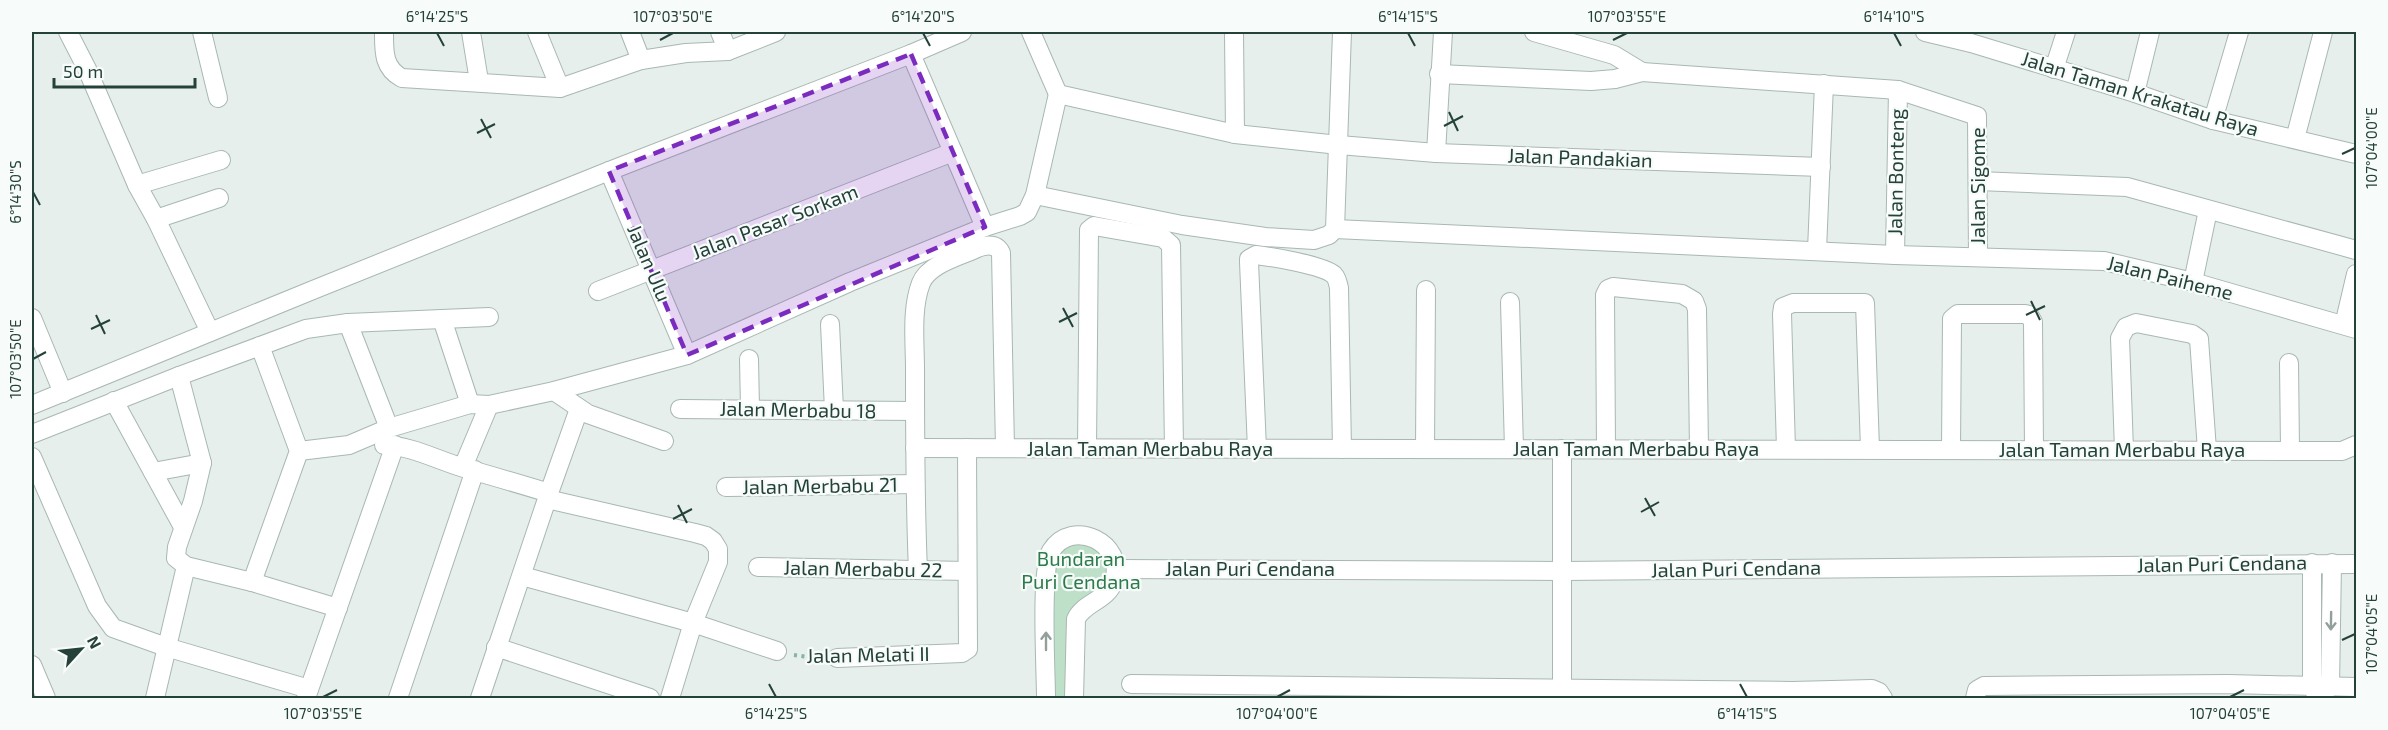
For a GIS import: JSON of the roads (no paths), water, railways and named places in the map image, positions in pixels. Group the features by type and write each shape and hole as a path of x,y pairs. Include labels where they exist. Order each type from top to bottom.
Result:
{"street":[{"path":"68,32 87,69 137,185 156,219 210,332"},
{"path":"202,32 218,98"},
{"path":"384,32 386,60 389,68 402,78 478,81 560,88 641,60 686,53 728,51 776,32"},
{"path":"471,32 478,81"},
{"path":"537,32 560,88"},
{"path":"630,32 641,60"},
{"path":"720,32 728,51"},
{"path":"32,405 609,171 962,32"},
{"path":"349,445 389,428 470,404 489,405 554,391 687,355 850,282 1027,212 1035,195 1058,94 1031,32"},
{"path":"1234,32 1234,134"},
{"path":"1035,195 1182,225 1265,237 1314,240 1329,235 1335,229 1342,32"},
{"path":"1436,153 1443,32"},
{"path":"1534,32 1596,49 1642,72"},
{"name":"Jalan Taman Krakatau Raya","path":"1924,32 1972,37 2054,69 2135,93 2213,120 2356,154"},
{"path":"2054,69 2066,32"},
{"path":"2135,93 2150,32"},
{"path":"2213,120 2239,32"},
{"path":"2295,139 2323,32"},
{"path":"911,54 985,227"},
{"path":"1439,74 1591,81 1615,79 1642,72 1898,90"},
{"path":"1817,250 1824,84"},
{"name":"Jalan Sigome","path":"1898,90 1977,116 1978,256"},
{"name":"Jalan Bonteng","path":"1895,255 1898,90"},
{"name":"Jalan Pandakian","path":"1058,94 1234,134 1339,145 1436,153 1821,167"},
{"name":"Jalan Pasar Sorkam","path":"598,291 953,152"},
{"path":"137,185 221,160"},
{"name":"Jalan Ulu","path":"609,171 653,270 687,355"},
{"path":"1978,182 2112,185 2139,190 2356,250"},
{"path":"156,219 219,198"},
{"path":"2193,282 2208,210"},
{"path":"1087,448 1089,230 1094,226 1167,239 1171,245 1174,449"},
{"name":"Jalan Paiheme","path":"1335,229 1895,255 2104,261 2193,282 2350,327"},
{"path":"918,570 915,484 915,311 921,282 930,271 982,246 992,246 999,249 1001,253 1005,448"},
{"path":"1257,449 1250,259 1256,255 1294,261 1334,274 1339,284 1342,449"},
{"path":"2350,327 2356,274"},
{"path":"1606,449 1605,291 1613,287 1682,294 1691,297 1697,305 1699,449"},
{"path":"1425,449 1426,290"},
{"path":"1510,302 1514,449"},
{"path":"1786,449 1783,307 1793,303 1865,303 1870,449"},
{"path":"1951,449 1953,318 1958,314 1994,312 2029,315 2033,322 2034,450"},
{"path":"32,434 306,329 348,323 489,317"},
{"path":"32,318 63,393"},
{"path":"442,319 470,404"},
{"path":"348,323 389,428"},
{"path":"830,324 834,410"},
{"path":"2124,450 2120,336 2126,327 2133,324 2167,328 2194,335 2201,342 2207,450"},
{"path":"252,582 299,451 260,346"},
{"path":"749,359 750,409"},
{"path":"2289,363 2290,450"},
{"path":"179,376 202,463 176,555 179,561 186,566 252,582 338,608"},
{"path":"554,391 579,409 664,441"},
{"path":"114,401 183,527"},
{"path":"398,699 489,405"},
{"path":"480,699 579,409"},
{"name":"Jalan Merbabu 18","path":"680,409 915,411"},
{"path":"299,451 349,445 395,445 548,496 706,536 718,549 718,562 693,623 670,699"},
{"path":"32,457 97,606 108,622 120,632 308,694 395,445"},
{"name":"Jalan Taman Merbabu Raya","path":"915,448 2342,451 2356,445"},
{"path":"967,448 968,571"},
{"path":"1562,449 1562,688"},
{"path":"153,472 202,463"},
{"name":"Jalan Merbabu 21","path":"726,487 915,484"},
{"path":"1046,699 1046,569 1051,552 1066,538 1085,535 1103,543 1110,550 1116,569 1115,579 1105,596 1079,612 1076,619 1074,699"},
{"path":"2312,562 2320,692"},
{"name":"Jalan Puri Cendana","path":"1116,569 1563,571 2312,562 2356,564"},
{"path":"2320,692 2332,563"},
{"path":"155,699 186,566"},
{"name":"Jalan Merbabu 22","path":"758,567 968,571"},
{"name":"Jalan Melati II","path":"837,658 965,652 970,644 968,571"},
{"name":"Jalan Melati II","path":"522,576 693,623 777,651"},
{"path":"496,647 650,699"},
{"path":"32,666 48,698"},
{"path":"1131,684 1239,692 1522,693 1562,688 1621,694 1792,695 1872,689 1881,695"},
{"path":"1974,699 1977,690 1984,686 2054,692 2320,692 2356,687"}],"park label":[{"name":"Bundaran Puri Cendana","path":"1081,570"}]}
